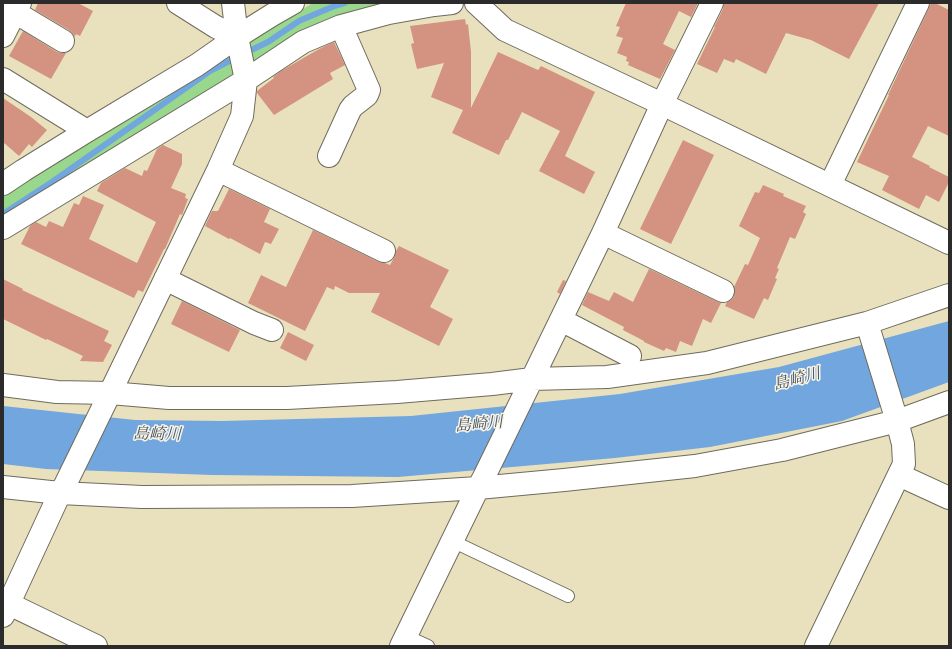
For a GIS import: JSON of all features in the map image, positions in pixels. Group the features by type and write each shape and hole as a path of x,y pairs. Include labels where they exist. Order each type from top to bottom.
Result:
{"street":[{"path":"178,3 237,39"},
{"path":"96,646 5,607 218,170 242,116 245,77 237,39 233,3"},
{"path":"3,184 87,131 197,65 272,15 293,3"},
{"path":"3,228 303,42 341,26 389,13 452,3"},
{"path":"476,3 505,30 949,243"},
{"path":"403,641 561,320 662,104 712,3"},
{"path":"830,185 918,3"},
{"path":"3,36 13,7 63,41"},
{"path":"329,156 350,110 367,95 369,90 341,26"},
{"path":"3,79 87,131"},
{"path":"218,170 384,251"},
{"path":"603,232 723,291"},
{"path":"165,279 254,323 272,330"},
{"path":"3,385 107,399 287,398 397,392 492,384 530,384 607,377 707,363 868,327 949,295"},
{"path":"561,320 630,356"},
{"path":"816,646 904,464 903,444 868,327"},
{"path":"3,487 62,489 142,497 352,496 481,483 564,480 695,466 782,450 895,416 949,402"},
{"path":"899,475 949,498"}],"lane":[{"path":"452,541 568,596"},
{"path":"403,641 428,646"}],"green space":[{"path":"313,3 413,3 336,17 3,221 3,194 199,70"}],"water":[{"name":"島崎川","path":"949,321 949,382 842,421 710,447 615,458 398,477 212,475 46,469 3,464 3,406 135,420 222,421 411,416 620,394 779,367"}],"building":[{"path":"38,3 78,3 93,11 80,36 76,34 75,37 69,30 35,10"},
{"path":"626,3 698,3 691,17 679,11 663,44 675,50 660,79 628,65 629,62 626,61 627,57 617,53 623,38 616,36 620,27 616,26"},
{"path":"724,3 879,3 849,59 811,40 786,33 766,74 736,59 734,63 724,59 717,73 697,64 723,9"},
{"path":"931,3 935,3 949,10 949,136 928,126 912,157 949,177 949,182 939,202 926,195 919,209 882,190 889,176 857,162"},
{"path":"465,19 466,25 468,24 471,52 471,108 498,52 538,70 541,66 595,92 565,156 595,172 584,194 539,171 560,131 522,112 499,155 452,133 463,110 431,97 444,63 417,69 411,44 414,43 410,26"},
{"path":"23,31 57,52 66,53 51,79 9,56"},
{"path":"334,42 345,65 330,73 333,79 274,115 257,91 281,71"},
{"path":"3,98 47,130 32,147 29,144 19,156 3,142"},
{"path":"683,140 714,155 671,244 640,229"},
{"path":"163,145 182,154 182,164 171,188 186,194 185,198 188,199 182,215 180,214 165,249 143,292 138,290 134,298 21,244 30,226 36,222 46,227 49,221 63,227 74,203 79,205 83,196 104,205 89,239 137,263 156,222 97,191 101,183 125,168 142,176 144,170 147,171 157,149"},
{"path":"763,185 806,206 803,212 806,214 795,239 790,237 777,268 779,269 775,278 777,279 768,300 764,298 754,319 725,306 727,302 734,297 734,287 745,264 748,265 760,238 739,226 755,192 759,193"},
{"path":"229,189 270,209 264,222 279,229 271,244 265,242 260,254 205,226 212,211 218,211"},
{"path":"313,230 379,262 390,265 399,246 449,270 430,307 453,319 439,346 371,312 380,293 349,293 335,286 334,290 327,287 305,331 248,303 261,275 286,287"},
{"path":"649,269 721,303 711,323 703,319 692,346 680,341 676,352 666,348 664,351 644,342 623,330 624,327 582,305 588,292 609,301 614,292 633,302"},
{"path":"3,279 23,289 22,290 109,331 104,341 112,345 103,362 80,361 83,356 3,319"},
{"path":"563,280 566,281 560,294 557,292"},
{"path":"182,301 240,330 229,352 171,324"},
{"path":"288,332 314,345 306,361 280,348"}],"waterway":[{"path":"245,53 268,42 299,21 345,3"},
{"path":"3,214 52,182 210,71 237,57"}]}
